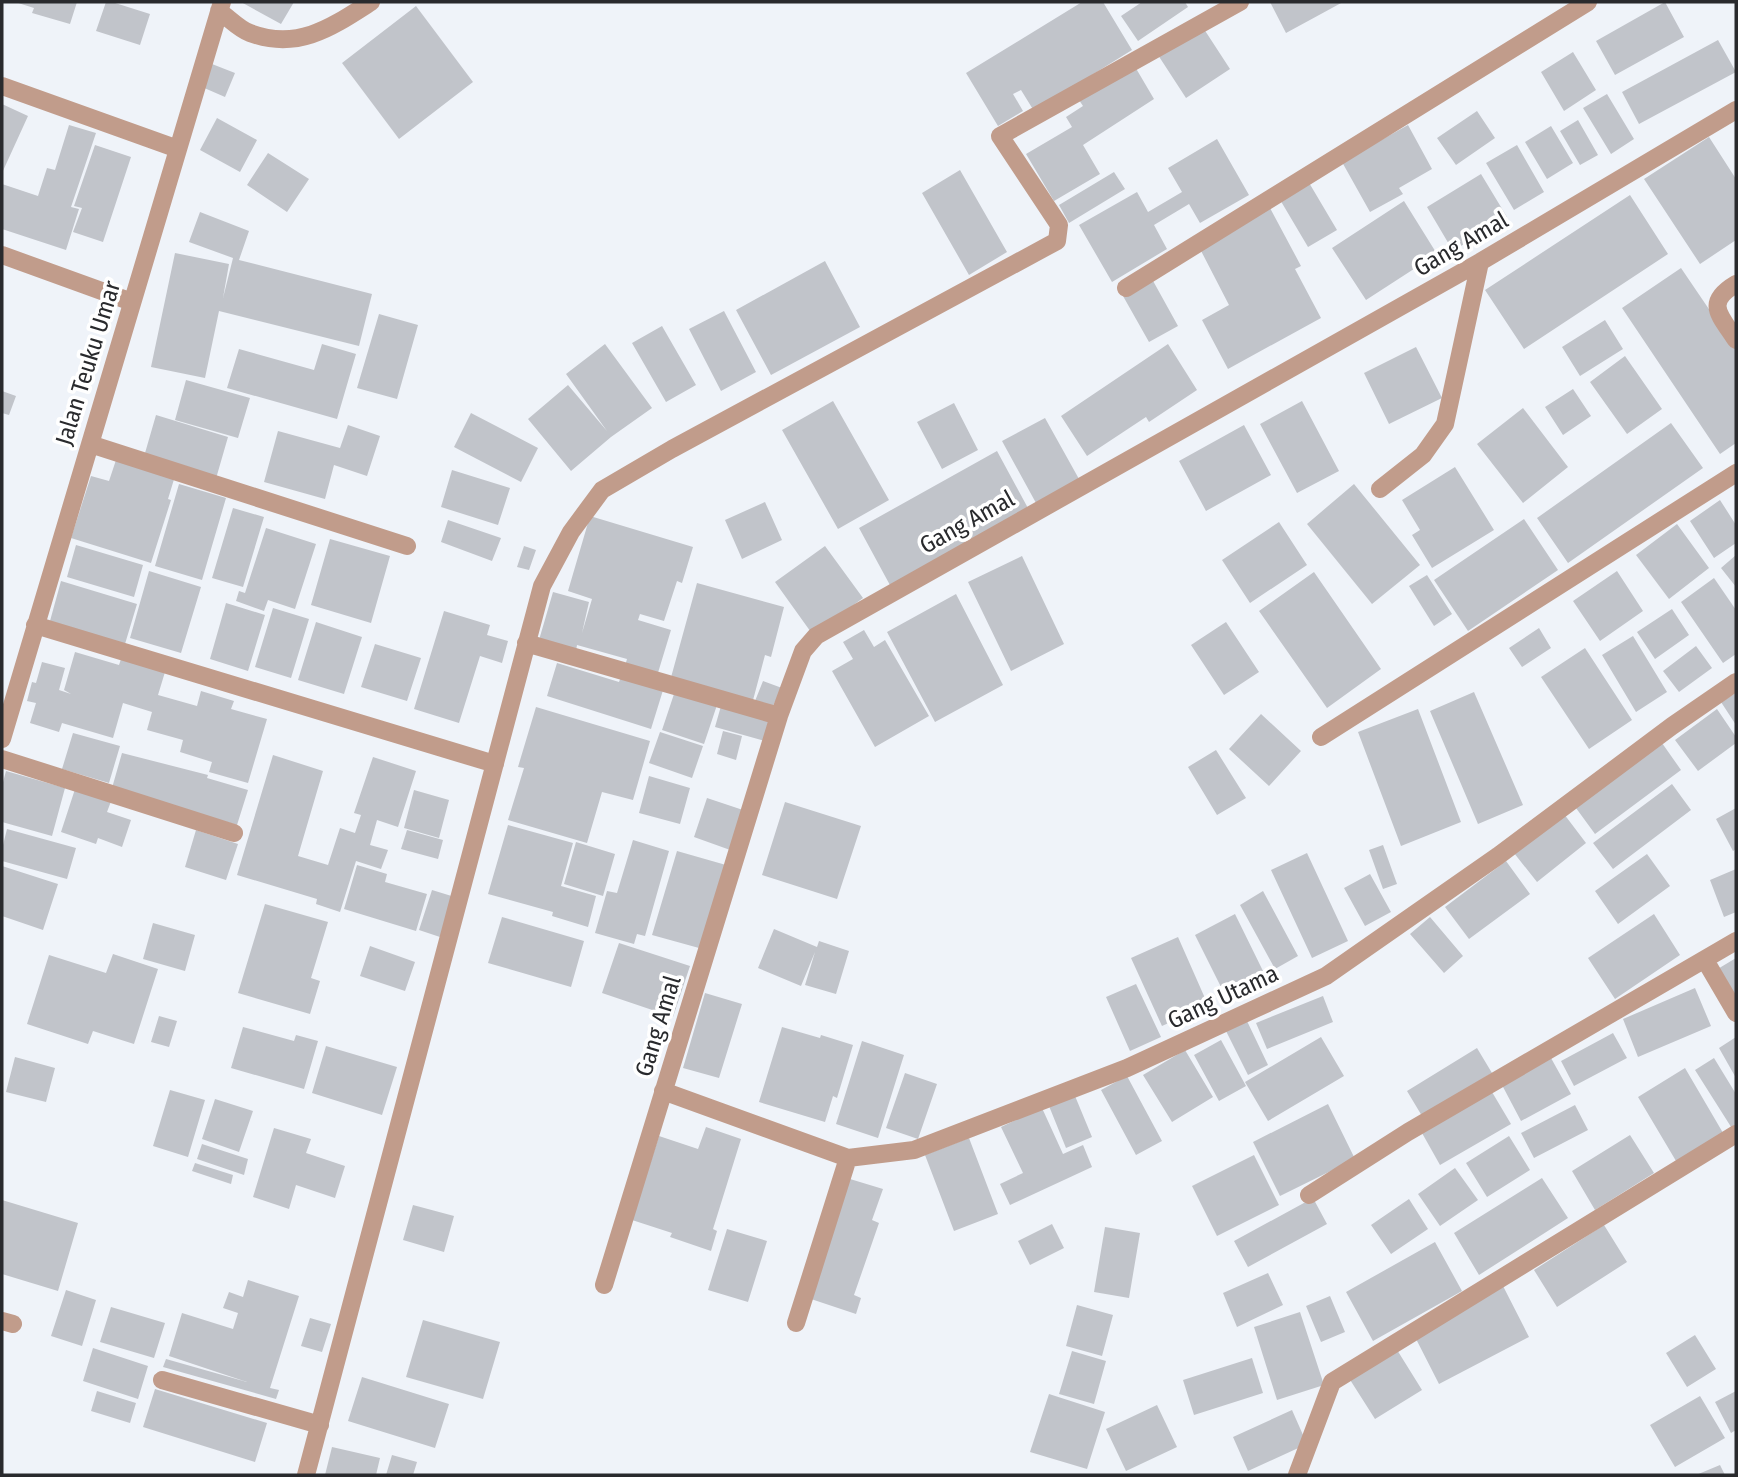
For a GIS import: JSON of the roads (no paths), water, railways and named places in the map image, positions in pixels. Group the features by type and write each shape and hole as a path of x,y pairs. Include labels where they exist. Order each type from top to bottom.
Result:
{"street":[{"path":"220,6 248,33 287,41 330,28 371,2"},
{"path":"306,1475 542,586 571,532 602,490 672,449 1057,241 1059,225 1000,136 1240,2"},
{"path":"1126,288 1588,2"},
{"name":"Jalan Teuku Umar","path":"2,739 220,6"},
{"path":"2,86 178,149"},
{"name":"Gang Amal","path":"604,1285 779,716 803,651 816,636 1480,262 1736,110"},
{"path":"2,255 132,302"},
{"path":"1380,489 1423,455 1445,424 1480,262"},
{"path":"1736,284 1722,292 1717,300 1717,311 1736,340"},
{"path":"90,444 407,546"},
{"path":"1321,737 1736,473"},
{"path":"36,625 495,764"},
{"path":"526,643 779,716"},
{"name":"Gang Utama","path":"663,1091 848,1158 914,1150 926,1146 1127,1068 1326,976 1499,856 1672,726 1736,682"},
{"path":"2,759 234,833"},
{"path":"1309,1195 1408,1132 1736,940"},
{"path":"1705,960 1736,1013"},
{"path":"1297,1475 1332,1382 1736,1134"},
{"path":"796,1323 848,1158"},
{"path":"162,1380 320,1425"}]}
